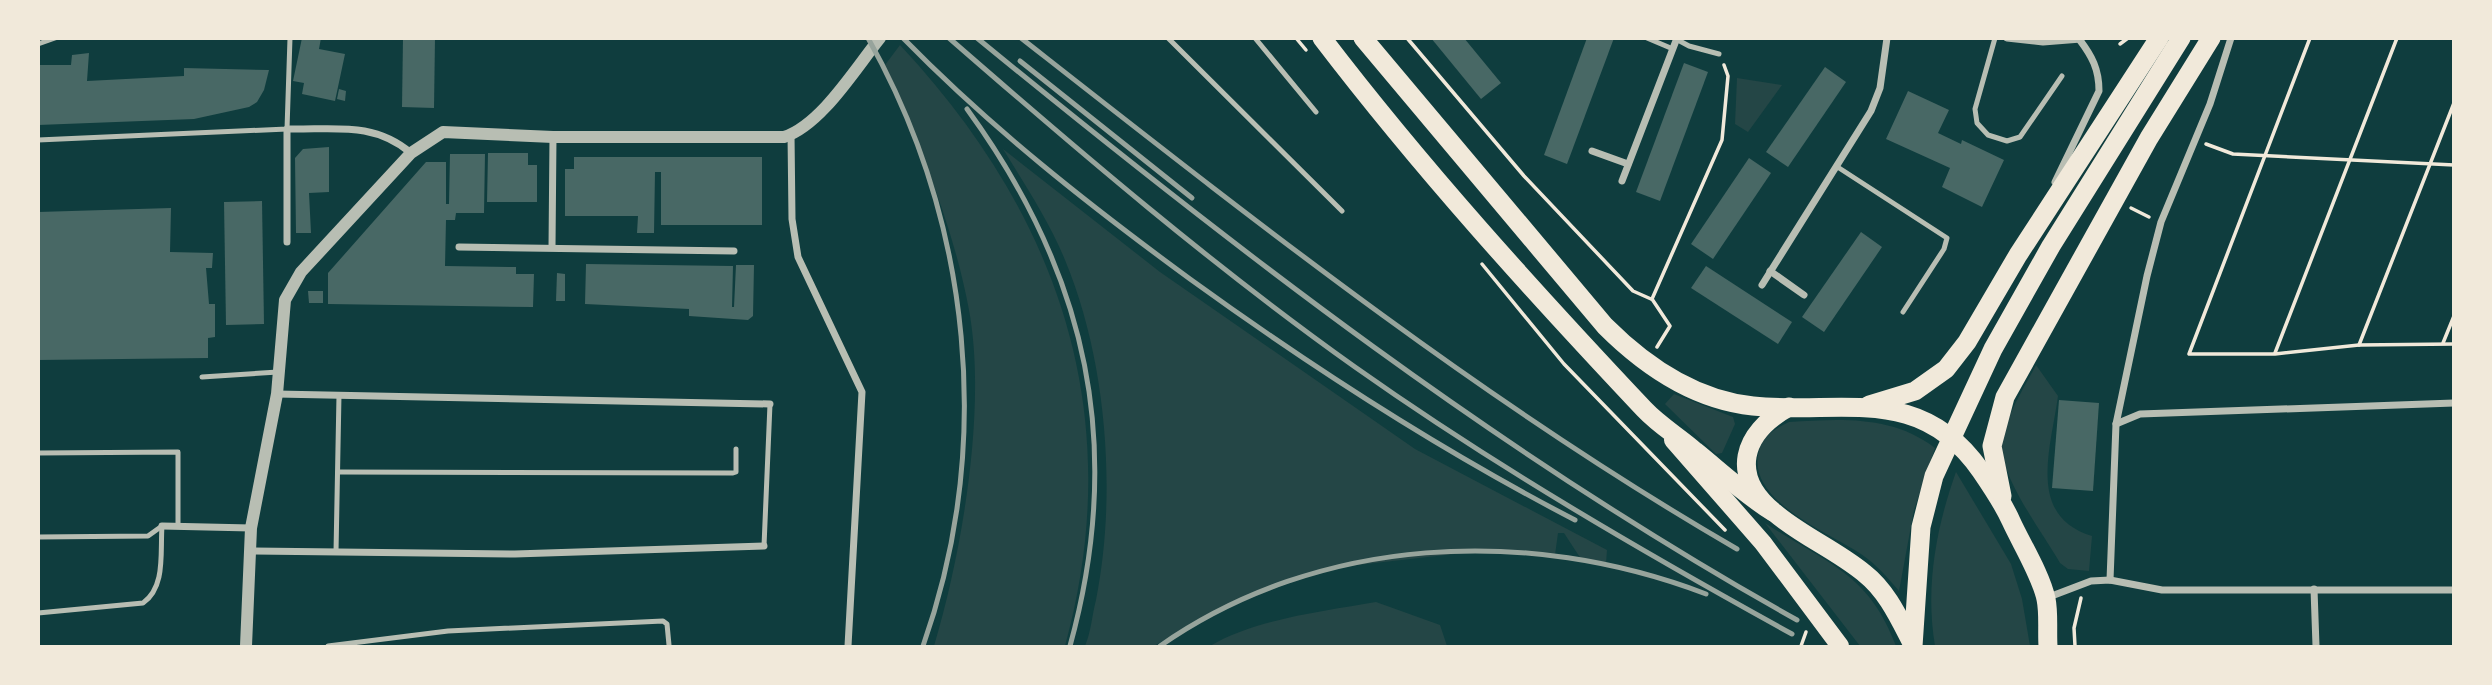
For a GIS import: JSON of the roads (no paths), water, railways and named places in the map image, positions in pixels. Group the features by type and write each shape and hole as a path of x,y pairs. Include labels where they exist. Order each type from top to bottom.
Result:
{"highway":[{"path":"1322,38 1364,93 1527,284 1660,426 1692,448 1747,496 1876,583 1913,646"},
{"path":"1363,38 1482,183 1625,346 1646,363 1687,387 1716,398 1751,405 1896,411 1926,419 1942,428 1968,453 2004,504 2046,598 2048,646"},
{"path":"1861,408 1915,391 1946,369 1967,342 2018,255 2159,38"},
{"path":"1913,646 1921,527 1934,476 1993,349 2051,246 2181,38"},
{"path":"2004,504 1992,446 2005,397 2150,138 2211,38"},
{"path":"1773,512 1752,484 1746,468 1746,453 1759,428 1789,407"}],"main road":[{"path":"1660,426 1763,543 1837,645"}],"street":[{"path":"246,646 251,528 277,394 285,300 301,272 411,153 443,132 553,137 783,137 799,132 817,115 880,38"},
{"path":"1762,285 1876,100 1887,38"},
{"path":"2007,38 2043,43 2080,39 2092,56 2099,76 2099,91 2018,255"},
{"path":"2110,580 2116,424 2161,222 2195,140 2231,38"},
{"path":"1622,181 1677,39"},
{"path":"288,242 287,129 377,131 394,139 411,153"},
{"path":"791,134 792,219 798,257 862,392 848,646"},
{"path":"552,247 553,137"},
{"path":"1592,151 1628,164"},
{"path":"459,247 734,251"},
{"path":"1770,271 1804,295"},
{"path":"277,394 770,404"},
{"path":"2116,424 2140,414 2454,403"},
{"path":"162,526 251,528"},
{"path":"249,551 528,554 764,546"},
{"path":"2046,598 2091,581 2110,580 2161,590 2454,590"},
{"path":"2314,589 2316,646"}],"lane":[{"path":"38,44 55,38"},
{"path":"38,140 287,129 290,38"},
{"path":"1168,38 1342,211"},
{"path":"1255,38 1317,112"},
{"path":"1647,38 1672,49"},
{"path":"1996,38 1975,109 1977,123 1988,135 2007,141 2020,137 2062,76"},
{"path":"1677,39 1689,46 1719,54"},
{"path":"1836,166 1947,238 1944,248 1903,312"},
{"path":"202,377 278,372"},
{"path":"336,552 339,396"},
{"path":"764,546 770,404"},
{"path":"338,472 733,473 736,472 736,449"},
{"path":"38,453 178,452 178,526"},
{"path":"38,537 148,536 162,526"},
{"path":"38,613 143,603 154,596 158,585 162,526"},
{"path":"328,646 448,631 663,621 667,624 669,645"}],"railway":[{"path":"868,38 903,109 930,183 950,259 961,336 964,414 959,492 945,570 923,646"},
{"path":"903,38 1006,134 1115,223 1190,279 1378,407 1575,520"},
{"path":"949,38 1199,249 1355,367 1461,439 1570,507 1792,634"},
{"path":"977,38 1173,196 1374,347 1581,490 1688,557 1797,620"},
{"path":"1021,38 1370,306 1550,433 1737,549"},
{"path":"1020,61 1192,198"},
{"path":"967,109 1008,172 1042,235 1067,299 1084,365 1093,432 1094,501 1086,573 1070,646"},
{"path":"1160,646 1222,609 1287,581 1356,563 1426,553 1497,551 1568,558 1638,572 1706,594"}]}
